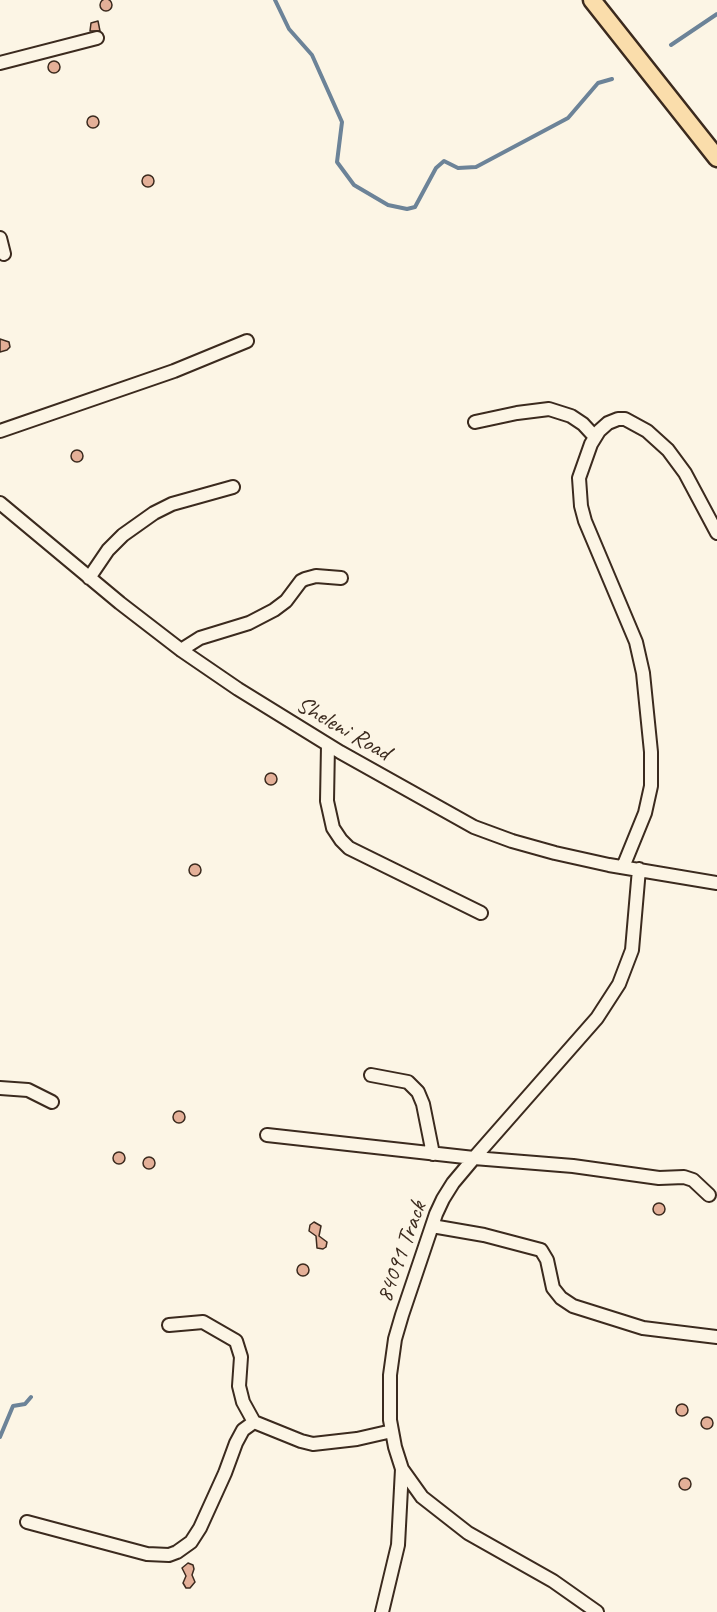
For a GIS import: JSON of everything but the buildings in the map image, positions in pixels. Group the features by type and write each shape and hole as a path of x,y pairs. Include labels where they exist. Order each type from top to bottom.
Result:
{"main road":[{"path":"592,0 717,158"}],"street":[{"path":"0,63 97,38"},
{"path":"0,238 4,254"},
{"path":"0,431 174,371 247,341"},
{"path":"475,422 549,409 571,416 583,424 595,437"},
{"path":"623,867 645,813 651,786 651,752 643,673 636,642 580,506 579,478 595,437 608,423 618,419 633,422 647,431 668,450 685,473 717,533"},
{"path":"89,578 108,550 154,513 172,504 233,487"},
{"name":"Sheleni Road","path":"2,507 181,650 255,700 328,745 474,826 529,847 623,867 717,883"},
{"path":"181,650 200,638 249,623 274,610 286,601 301,580 316,576 341,578"},
{"path":"328,745 327,801 333,828 341,840 349,848 481,913"},
{"name":"84091 Track","path":"597,1612 553,1581 468,1533 422,1497 402,1469 392,1431 390,1375 395,1339 443,1199 474,1158 597,1018 620,984 632,950 639,869"},
{"path":"371,1074 408,1082 418,1092 423,1104 433,1154"},
{"path":"0,1088 28,1090 52,1102"},
{"path":"267,1135 433,1154 573,1166 660,1178 684,1177 693,1180 708,1195"},
{"path":"432,1226 484,1235 542,1250 547,1260 553,1288 561,1298 573,1306 643,1328 717,1337"},
{"path":"169,1325 203,1322 236,1341 241,1357 238,1386 243,1402 254,1422 301,1441 313,1443 357,1439 392,1431"},
{"path":"27,1522 147,1554 169,1555 177,1552 191,1542 200,1528 236,1443 243,1430 254,1422"},
{"path":"382,1612 398,1545 402,1469"}],"waterway":[{"path":"275,0 289,29 312,55 342,122 337,162 354,185 388,205 407,209 415,207 436,168 444,161 458,168 476,167 568,118 598,83 612,79"},
{"path":"671,45 717,14"},
{"path":"0,1437 13,1406 25,1404 31,1397"}]}
